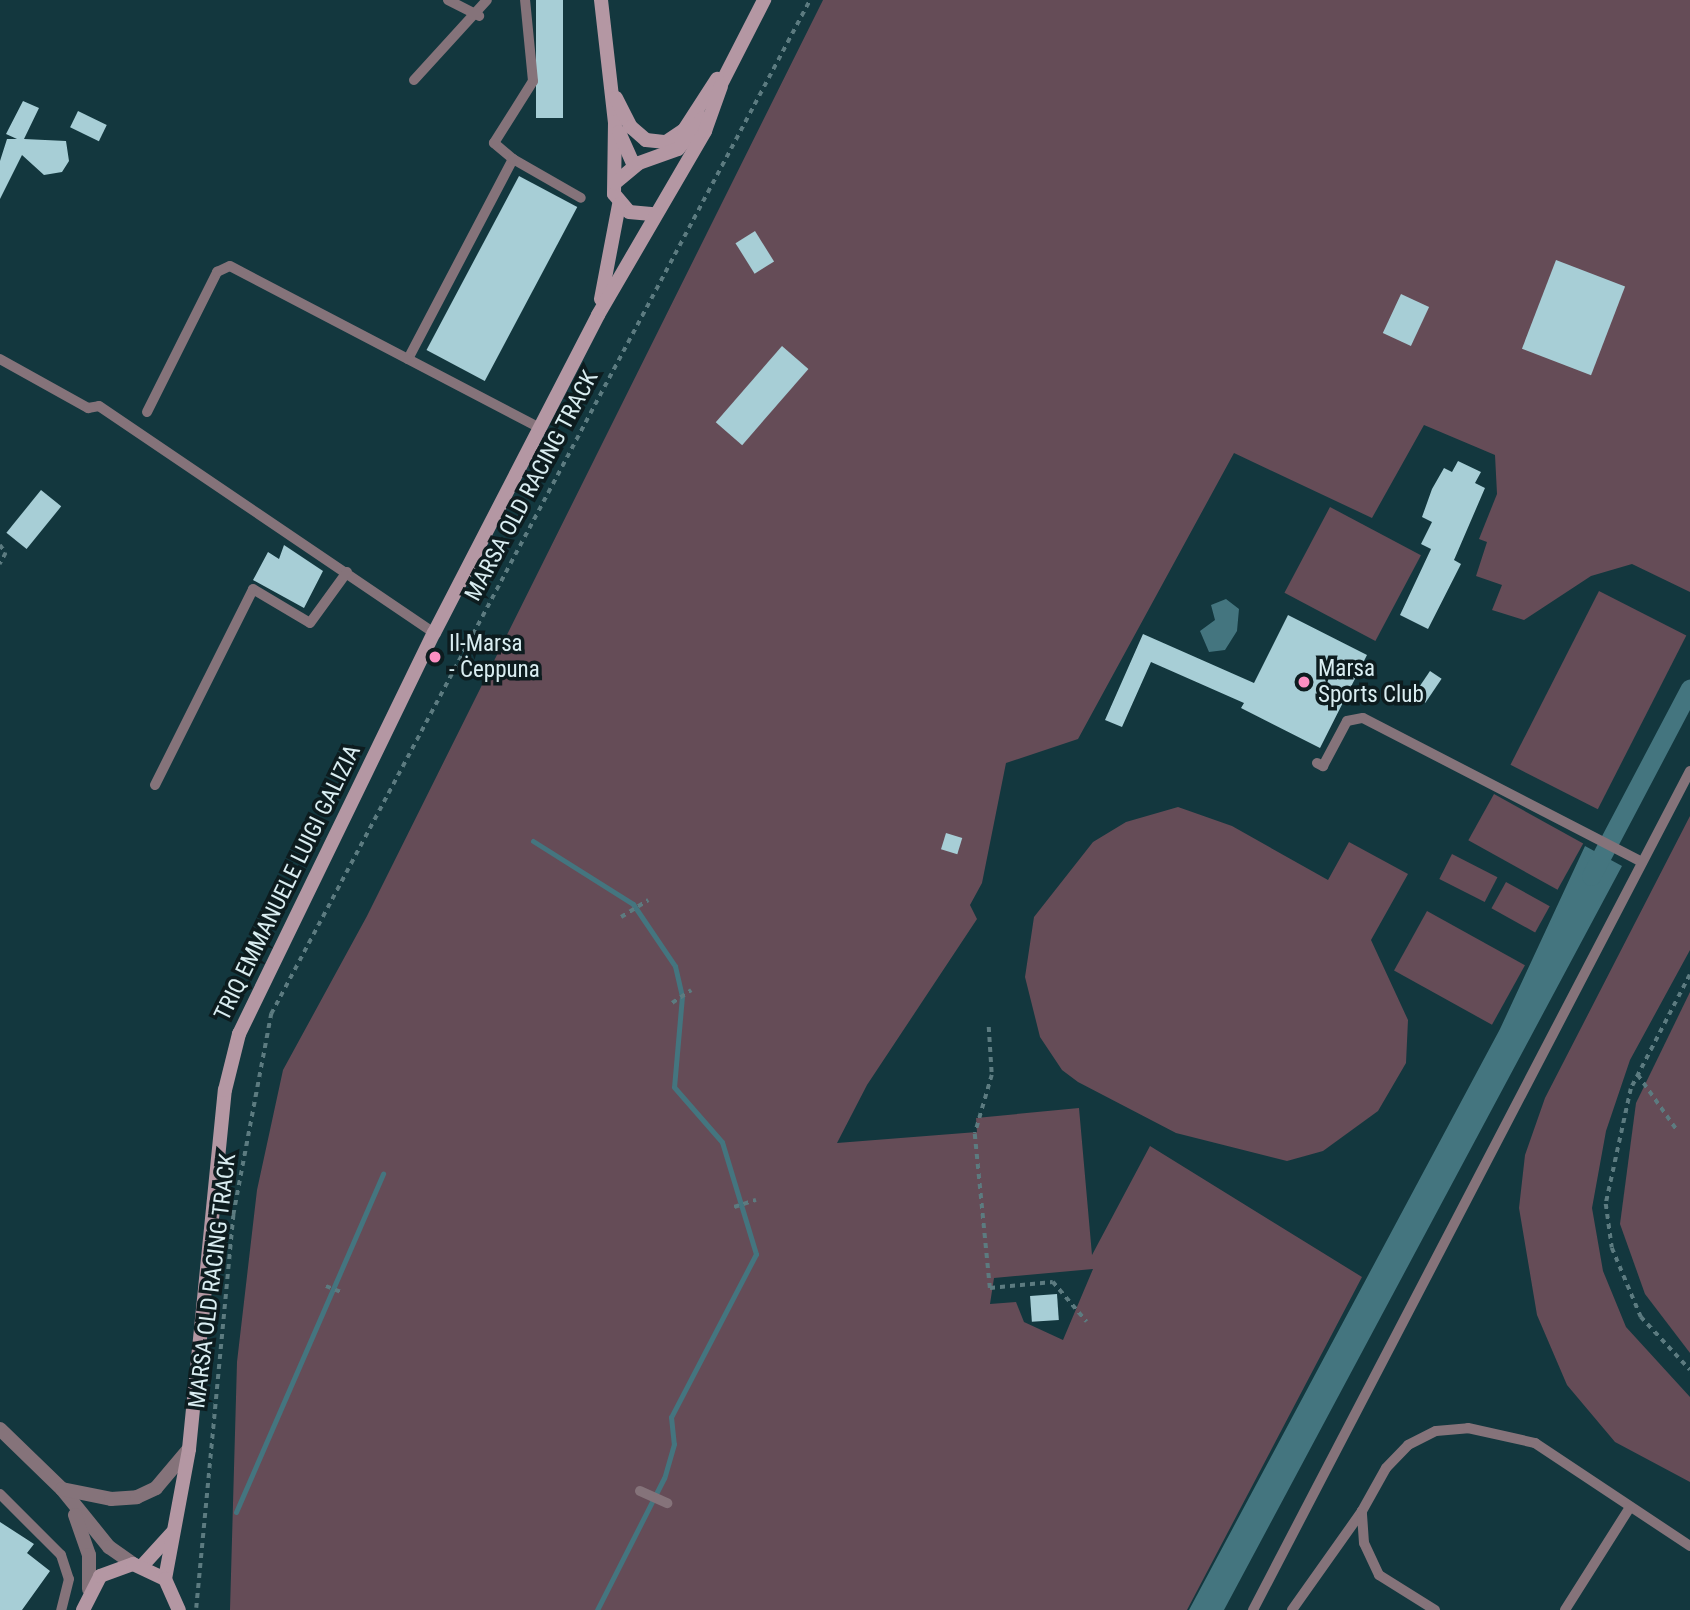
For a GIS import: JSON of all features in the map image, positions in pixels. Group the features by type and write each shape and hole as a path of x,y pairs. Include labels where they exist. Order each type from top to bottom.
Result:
{"main road":[{"path":"601,0 615,122 615,183 619,205 637,215 654,214"},
{"name":"TRIQ EMMANUELE LUIGI GALIZIA","path":"640,164 678,149 720,86 764,0"},
{"path":"609,84 631,127 646,140 666,142 684,130 746,34"},
{"name":"TRIQ EMMANUELE LUIGI GALIZIA","path":"165,1578 189,1449 232,1054 434,633 598,314 654,214 665,182 705,131 720,86"},
{"path":"615,122 640,164 665,182"},
{"path":"615,183 640,164"},
{"name":"TRIQ EMMANUELE LUIGI GALIZIA","path":"598,314 619,205"},
{"name":"TRIQ EMMANUELE LUIGI GALIZIA","path":"138,1565 178,1519"},
{"path":"83,1610 89,1589 108,1571 138,1565 165,1578 179,1610"}],"street":[{"path":"0,1429 62,1489 109,1547 138,1565"},
{"path":"62,1489 111,1499 137,1497 163,1481 189,1449"},
{"path":"62,1489 86,1539 89,1589"}],"lane":[{"path":"448,0 479,16"},
{"path":"414,80 479,16 487,0"},
{"path":"525,0 533,81 494,143 513,159 581,198"},
{"path":"408,359 513,159"},
{"path":"147,412 218,272 230,266 540,428"},
{"path":"0,359 88,408 99,406 434,633"},
{"path":"155,785 253,589 310,623 347,572"},
{"path":"1317,763 1323,766 1354,716 1642,862"},
{"path":"1253,1610 1690,771"},
{"path":"1292,1610 1362,1511 1370,1490 1408,1445 1436,1431 1468,1428 1535,1443 1690,1546"},
{"path":"640,1491 667,1503"},
{"path":"0,1494 61,1555 69,1579 61,1610"},
{"path":"1565,1610 1630,1507"},
{"path":"1362,1511 1364,1544 1379,1576 1435,1610"}],"path":[{"name":"MARSA OLD RACING TRACK","path":"195,1610 233,1215 271,1014 810,0"},
{"path":"0,545 6,553 0,564"},
{"path":"621,917 648,900"},
{"path":"1690,975 1638,1075 1613,1157 1606,1204 1612,1248 1642,1317 1690,1370"},
{"path":"672,1003 691,990"},
{"path":"989,1027 992,1074 975,1134 990,1288 1053,1282 1087,1322"},
{"path":"1638,1075 1677,1130"},
{"path":"734,1207 756,1200"},
{"path":"326,1286 344,1293"}],"shaded area":[{"path":"823,0 1690,0 1690,592 1632,564 1591,576 1524,620 1492,610 1502,585 1476,576 1487,542 1479,539 1497,494 1495,455 1424,425 1372,518 1234,453 1078,739 1006,763 982,883 970,905 977,919 867,1085 837,1143 977,1132 976,1118 1079,1108 1092,1255 1150,1146 1362,1277 1187,1610 230,1610 237,1362 257,1190 283,1070 367,916","holes":["1093,1269 1063,1340 1024,1322 1016,1302 990,1304 994,1278"]},
{"path":"1330,507 1421,555 1375,641 1284,593"},
{"path":"1599,591 1686,635 1598,809 1510,765"},
{"path":"1494,794 1583,843 1558,890 1468,840"},
{"path":"1178,807 1232,826 1328,880 1349,842 1408,874 1371,940 1408,1020 1406,1063 1378,1111 1323,1151 1287,1161 1176,1133 1078,1082 1062,1070 1040,1037 1025,977 1034,917 1093,842 1126,822"},
{"path":"1690,816 1690,950 1630,1060 1606,1131 1592,1208 1603,1271 1626,1327 1690,1397 1690,1482 1615,1442 1567,1385 1537,1315 1519,1208 1525,1155 1545,1098"},
{"path":"1452,854 1497,877 1485,902 1439,879"},
{"path":"1506,882 1550,906 1535,932 1491,908"},
{"path":"1427,911 1525,965 1492,1025 1394,970"},
{"path":"1690,992 1690,1353 1645,1294 1620,1224 1636,1103"}],"water":[{"path":"1226,599 1239,609 1237,631 1225,650 1209,652 1200,631 1215,620 1211,605"},
{"path":"1585,846 1622,866 1224,1610 1189,1610 1500,1029"}],"building":[{"path":"536,0 563,0 563,118 536,118"},
{"path":"23,101 39,108 24,139 66,141 69,161 62,172 44,175 22,155 0,199 0,161 7,139 17,139 6,134"},
{"path":"78,111 107,125 99,141 70,127"},
{"path":"519,176 577,207 485,381 427,350"},
{"path":"755,231 774,262 755,274 735,243"},
{"path":"1556,260 1625,287 1591,375 1522,349"},
{"path":"1401,294 1429,307 1411,346 1383,333"},
{"path":"782,346 808,369 742,445 716,422"},
{"path":"1458,461 1481,472 1475,483 1485,488 1454,560 1461,564 1428,629 1400,615 1431,549 1421,544 1432,522 1422,517 1432,489 1444,468 1452,472"},
{"path":"41,490 61,506 27,549 6,533"},
{"path":"284,545 323,571 304,608 253,580 268,552 279,559"},
{"name":"Marsa Sports Club","path":"1288,615 1367,655 1320,748 1241,708 1244,703 1151,662 1122,727 1105,720 1143,634 1254,683"},
{"path":"1430,671 1442,679 1425,703 1414,695"},
{"path":"946,833 962,838 957,854 941,849"},
{"path":"1057,1294 1059,1320 1032,1322 1030,1296"},
{"path":"0,1522 34,1544 27,1553 50,1571 22,1610 0,1610"}],"waterway":[{"path":"1591,876 1690,688"},
{"path":"533,841 633,904 675,966 682,996 674,1087 722,1142 756,1254 671,1417 674,1444 664,1478 597,1610"},
{"path":"236,1512 383,1174"}],"place":[{"name":"Il-Marsa - Ċeppuna","path":"435,657"},
{"name":"Marsa Sports Club","path":"1304,682"}]}
